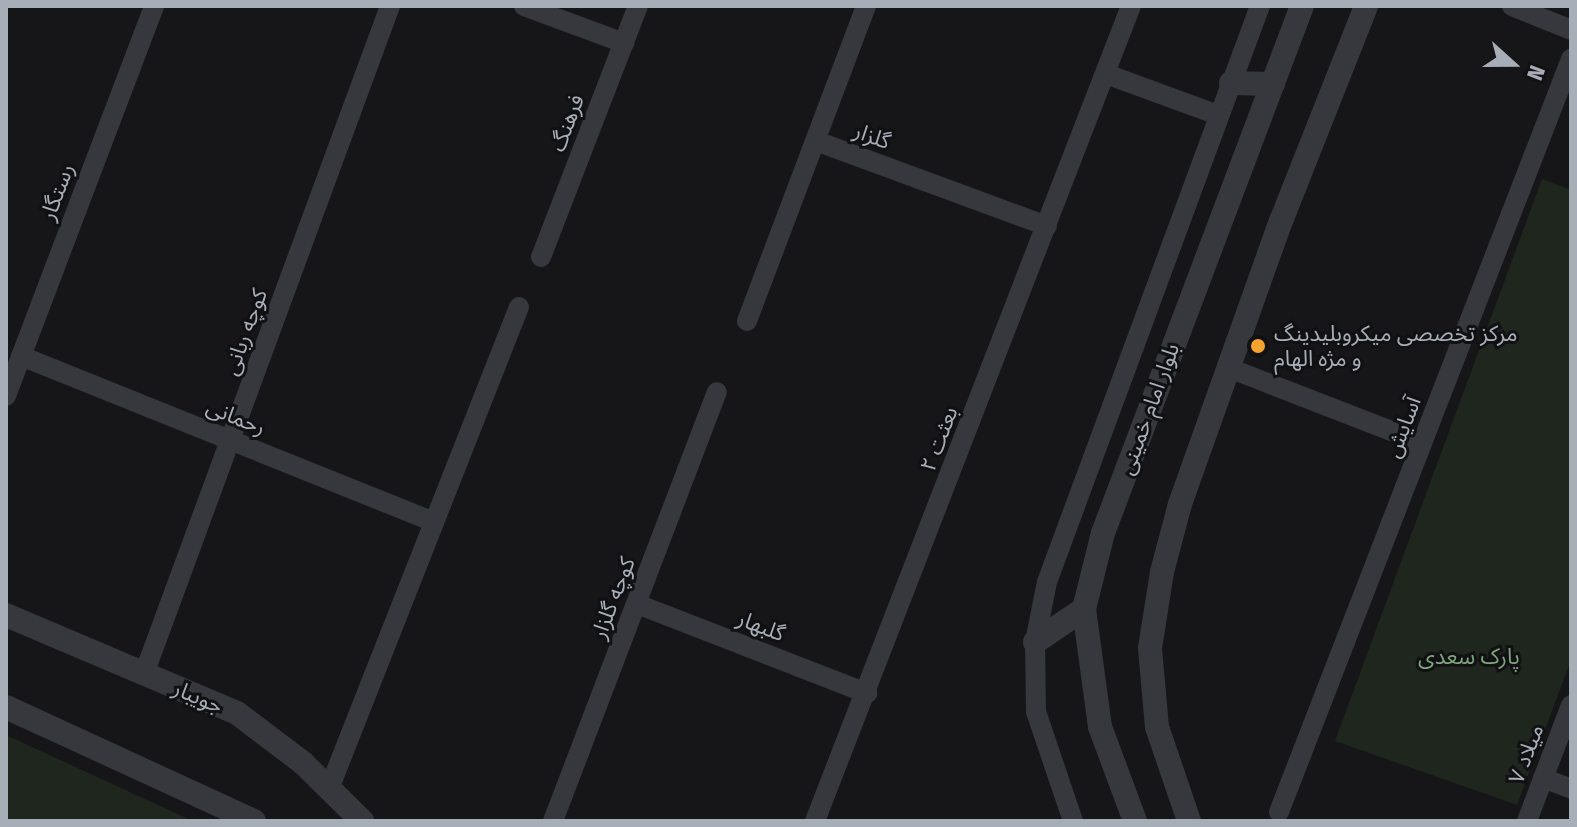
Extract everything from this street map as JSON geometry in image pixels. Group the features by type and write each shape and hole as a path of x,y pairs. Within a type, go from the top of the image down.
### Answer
{"street":[{"name":"رستگار","path":"6,396 154,6"},
{"name":"کوچه ربانی","path":"144,674 390,6"},
{"path":"524,6 624,43"},
{"name":"فرهنگ","path":"541,257 638,6"},
{"name":"گلزار","path":"866,6 816,141 1047,226"},
{"name":"بعثت ۲","path":"815,821 1131,6"},
{"path":"1073,821 1036,712 1035,642 1047,582 1260,6"},
{"name":"بلوار امام خمینی","path":"1135,821 1100,727 1084,609 1103,533 1302,6"},
{"path":"1189,821 1157,727 1150,648 1162,572 1180,504 1229,368 1366,6"},
{"path":"1512,6 1571,30"},
{"name":"آسایش","path":"1279,812 1571,59"},
{"path":"1106,74 1218,115"},
{"path":"1231,83 1273,84"},
{"path":"747,321 816,141"},
{"path":"329,789 519,307"},
{"name":"رحمانی","path":"21,356 434,522"},
{"path":"1229,368 1422,443"},
{"name":"کوچه گلزار","path":"553,821 717,392"},
{"name":"گلبهار","path":"637,604 867,693"},
{"path":"1035,642 1084,609"},
{"name":"جویبار","path":"6,615 237,713 329,789 362,821"},
{"name":"میلاد ۷","path":"1527,821 1571,705"},
{"path":"6,707 254,821"},
{"path":"1543,778 1571,789"}],"green space":[{"name":"پارک سعدی","path":"1542,179 1571,190 1571,660 1517,805 1335,741"},
{"path":"6,735 193,821 6,821"}],"place":[{"name":"مرکز تخصصی میکروبلیدینگ و مژه الهام","path":"1258,346"}]}
